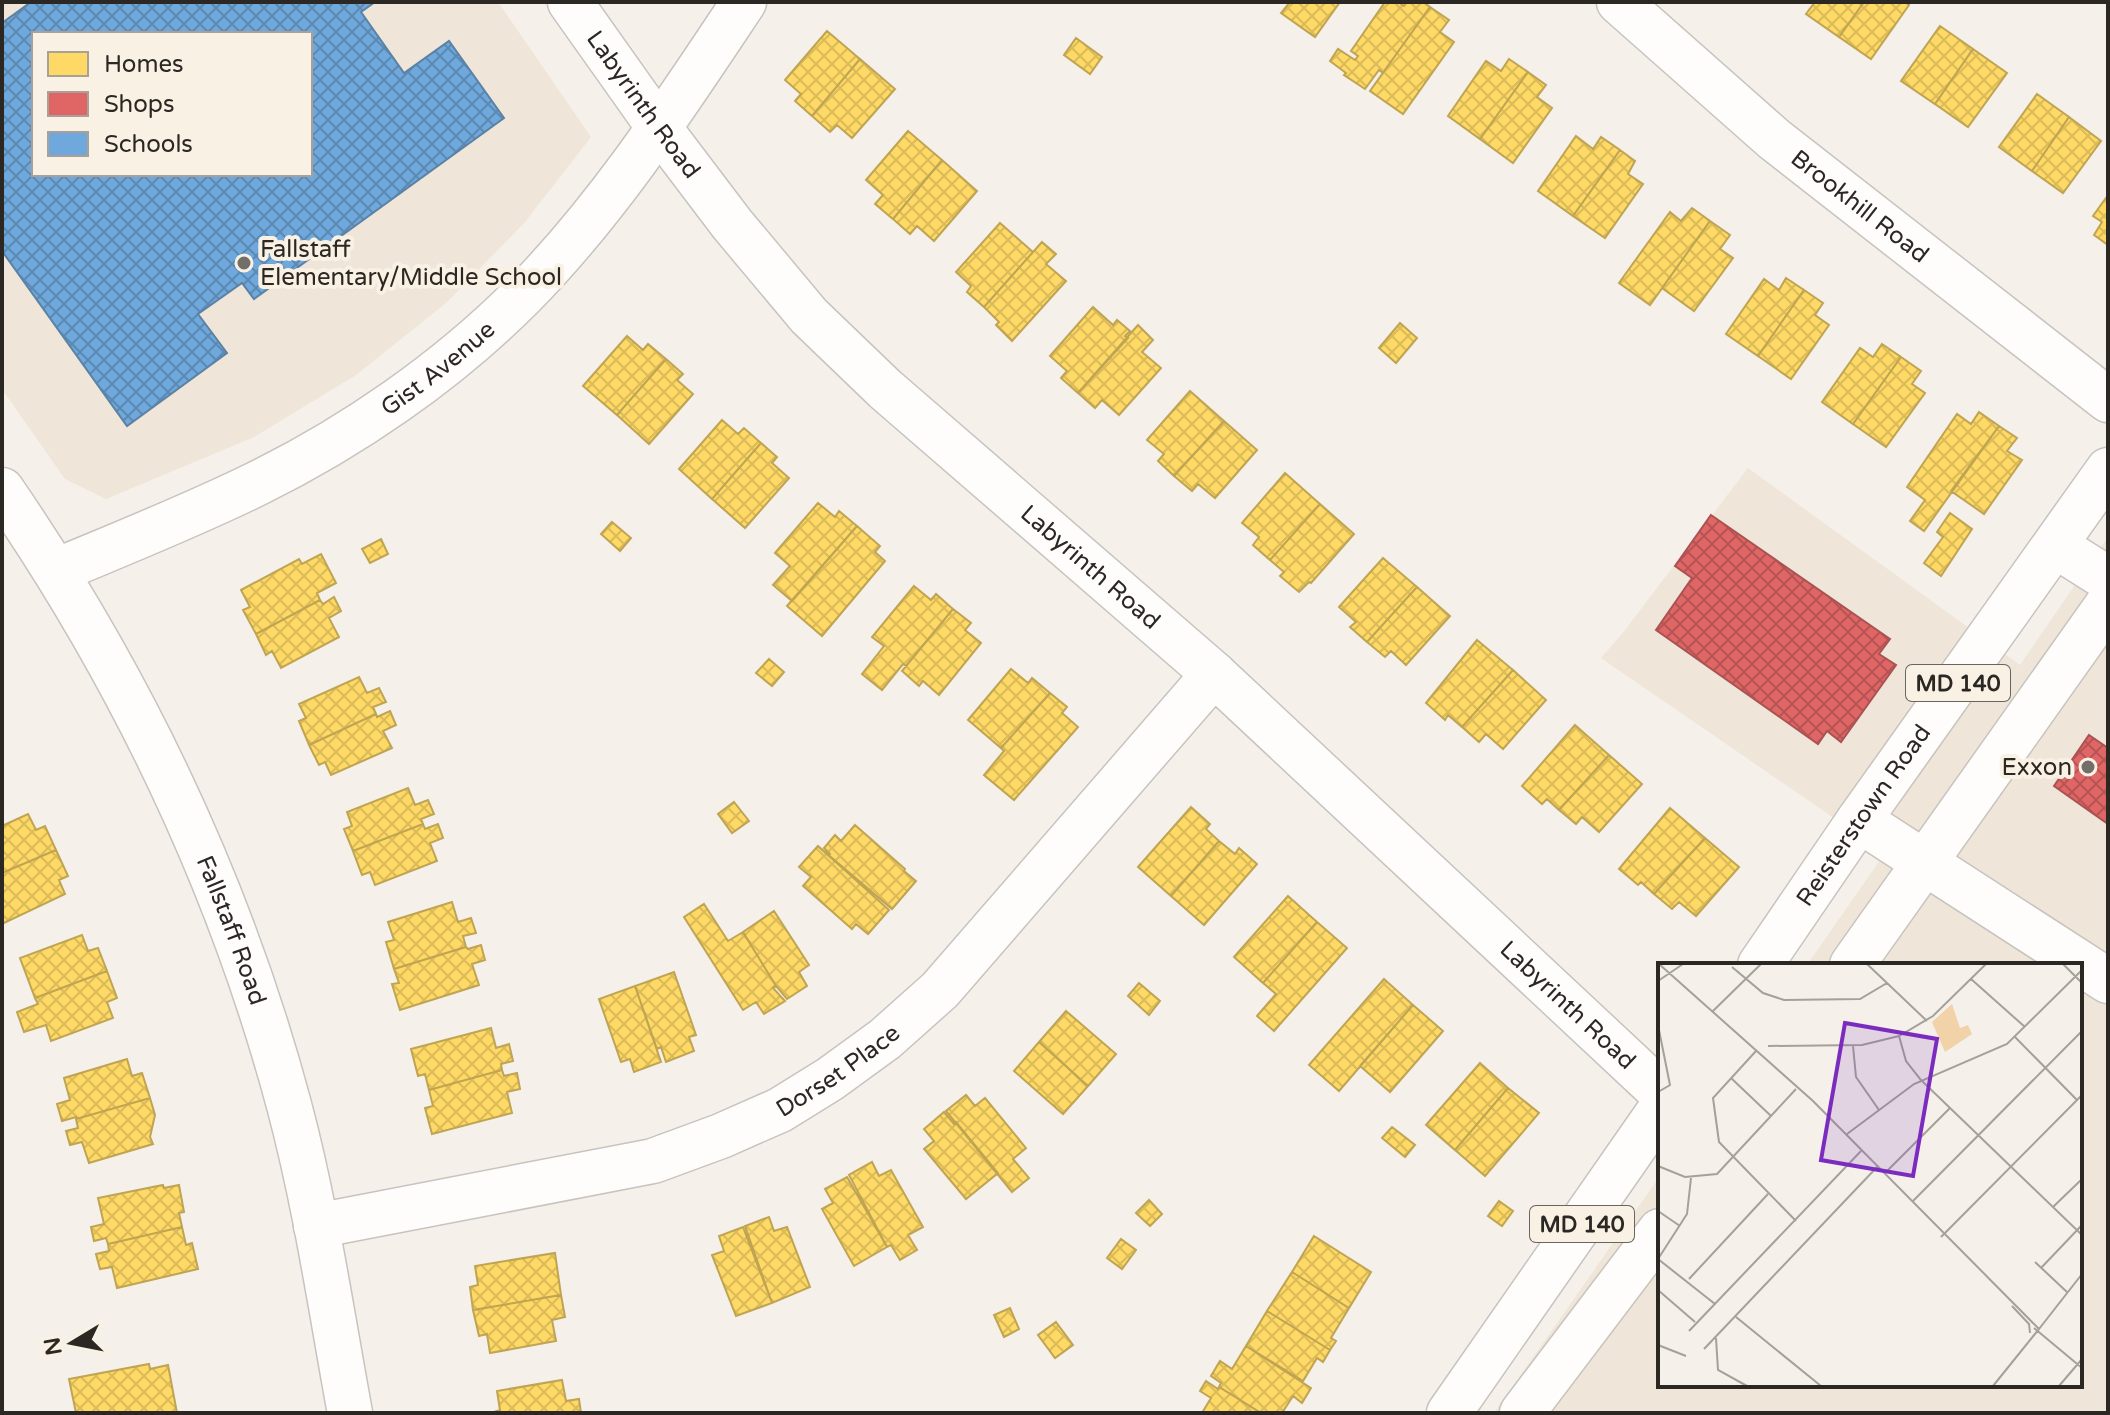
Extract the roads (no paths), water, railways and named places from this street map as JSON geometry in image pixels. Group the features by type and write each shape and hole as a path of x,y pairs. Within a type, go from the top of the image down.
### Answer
{"street":[{"name":"Labyrinth Road","path":"570,2 732,224 809,316 885,389 1214,674 1658,1089"},
{"name":"Gist Avenue","path":"56,571 257,484 330,443 401,397 465,348 522,296 575,236 660,129 744,2"},
{"name":"Brookhill Road","path":"1619,2 1774,139 2108,400"},
{"name":"Reisterstown Road","path":"1761,963 2108,470"},
{"name":"Fallstaff Road","path":"2,490 56,571 155,747 229,916 290,1107 316,1226 350,1413"},
{"path":"2056,546 2108,579"},
{"name":"MD 140","path":"1853,963 2108,604"},
{"name":"Dorset Place","path":"316,1226 653,1161 780,1110 885,1039 940,990 1214,674"},
{"path":"1859,820 2080,963"},
{"path":"2082,964 2108,981"},
{"name":"MD 140","path":"1449,1413 1658,1113"},
{"name":"MD 140","path":"1522,1413 1658,1234"}],"place":[{"name":"Fallstaff Elementary/Middle School","path":"244,263"},
{"name":"Exxon","path":"2088,767"}]}
